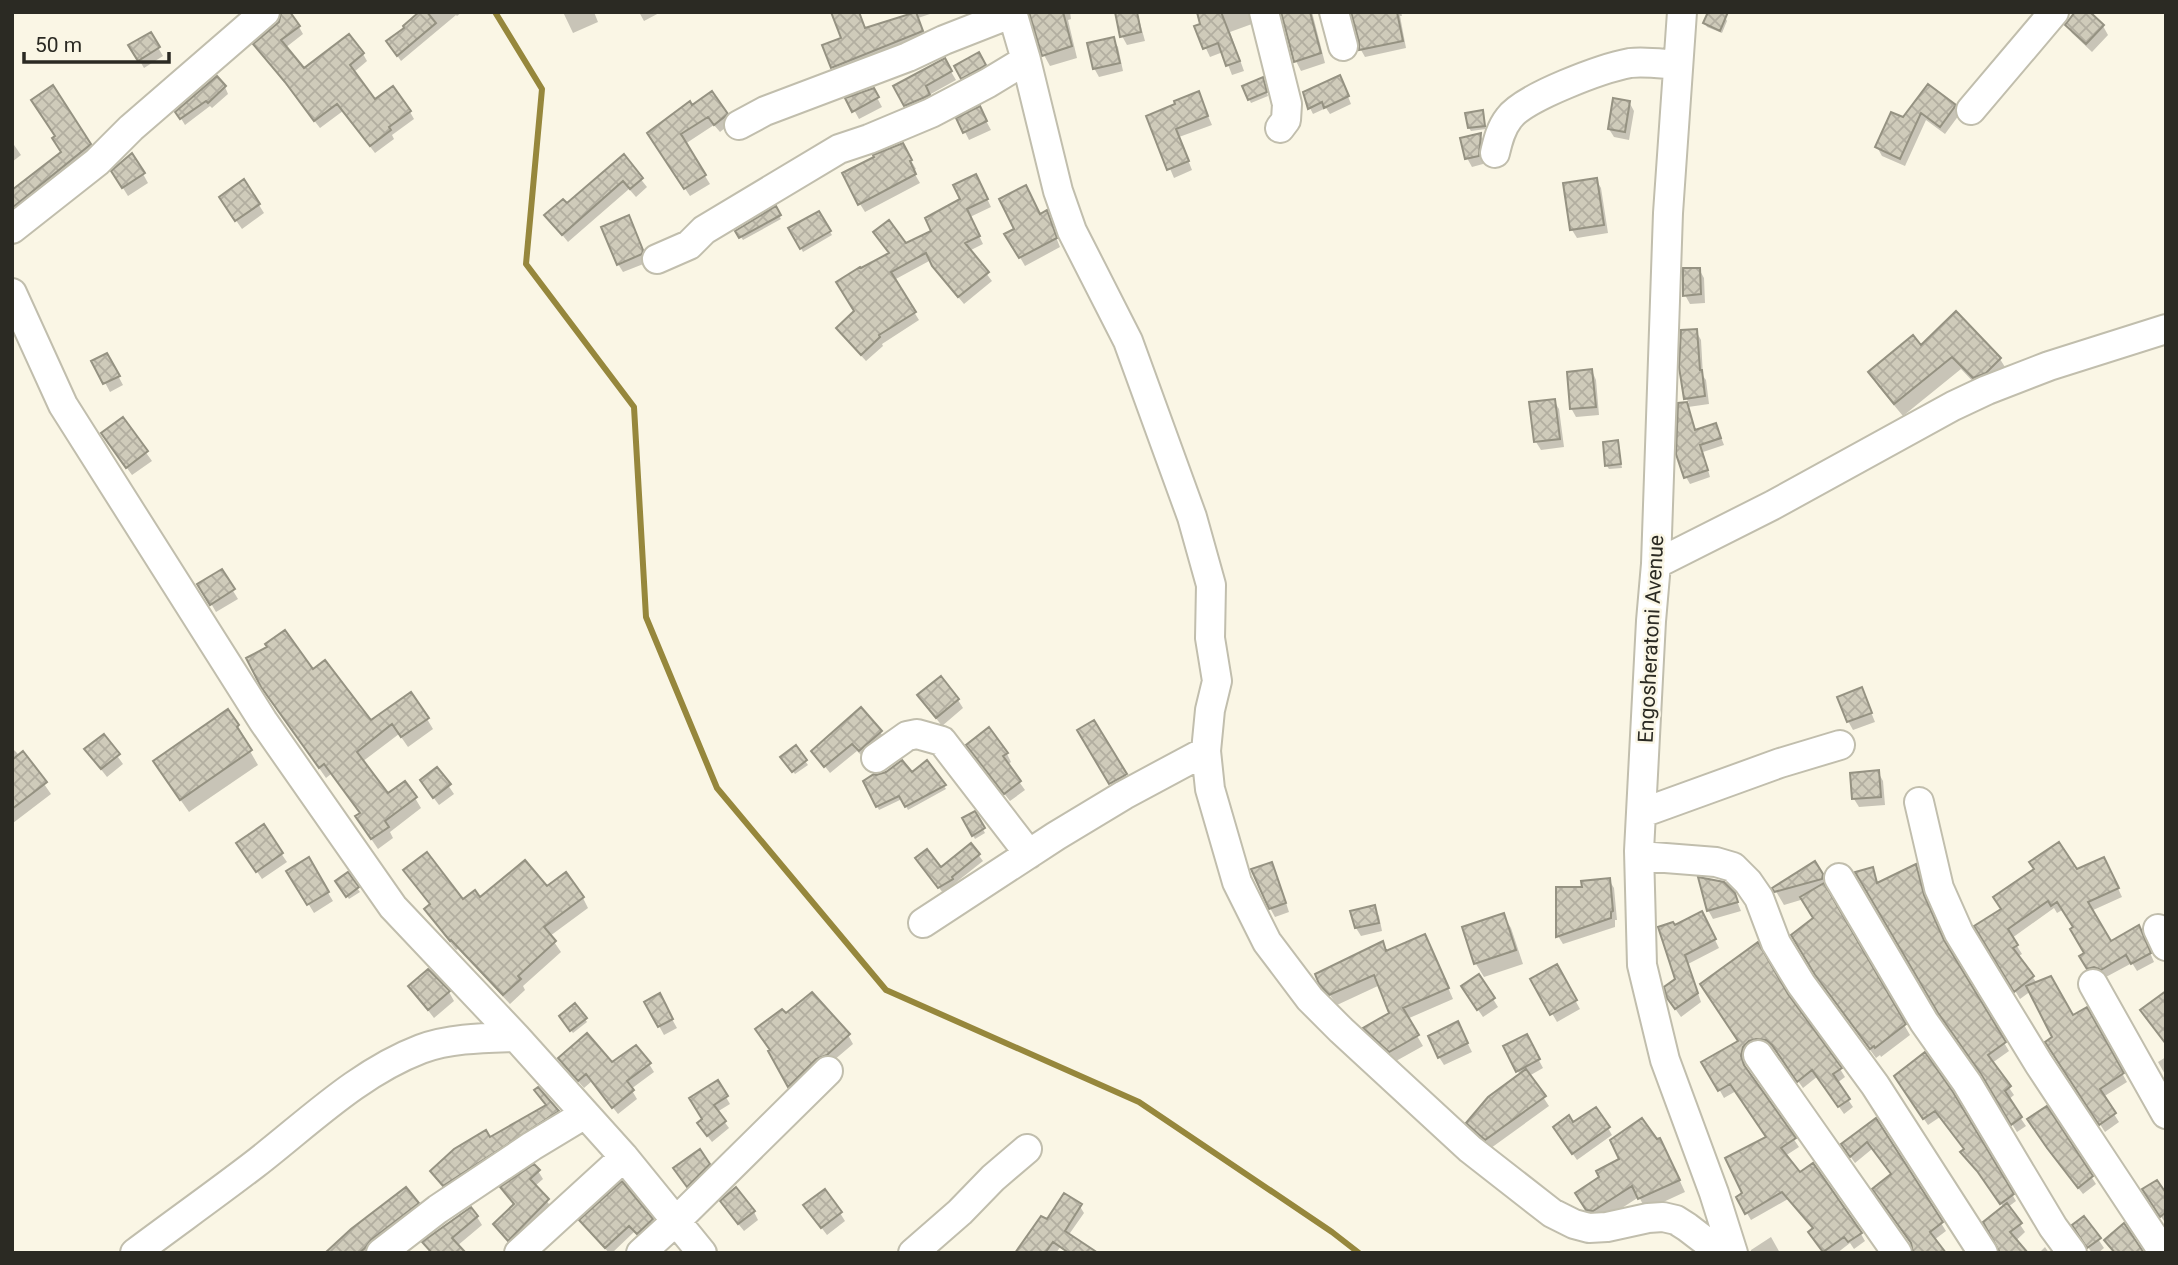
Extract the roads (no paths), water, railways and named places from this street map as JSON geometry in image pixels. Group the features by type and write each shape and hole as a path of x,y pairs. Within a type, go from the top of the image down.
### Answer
{"street":[{"path":"12,229 97,162 131,128 265,12"},
{"path":"1264,12 1287,104 1286,120 1280,128"},
{"path":"1334,12 1343,46"},
{"name":"Engosheratoni Avenue","path":"1682,12 1668,213 1656,564 1640,856 1642,965 1665,1060 1733,1253"},
{"path":"1972,110 2054,12"},
{"path":"739,125 765,111 908,57 1012,13 1058,191 1072,231 1128,341 1192,517 1211,585 1210,638 1217,681 1210,710 1206,751 1210,789 1237,881 1267,942 1310,999 1341,1030 1470,1149 1552,1213 1589,1228 1648,1218 1676,1220 1721,1253"},
{"path":"657,259 689,244 704,230 839,149 931,113 1026,60"},
{"path":"1495,153 1500,132 1509,116 1525,104 1552,91 1632,63 1678,65"},
{"path":"12,292 63,405 263,721 393,907 586,1114 702,1253"},
{"path":"1656,564 1773,505 1987,390 2049,366 2166,329"},
{"path":"876,758 906,736 917,734 942,741 1029,853"},
{"path":"1642,813 1780,763 1840,745"},
{"path":"923,923 1029,853 1124,795 1206,751"},
{"path":"1919,802 1939,888 1959,933 2039,1065 2164,1253"},
{"path":"1640,856 1716,862 1733,867 1748,882 1759,898 1776,943 1801,984 1875,1085 1983,1253"},
{"path":"1839,878 1924,1022 1967,1083 2053,1227 2072,1253"},
{"path":"2094,984 2166,1114"},
{"path":"135,1253 254,1165 356,1084 395,1061 423,1048 470,1038 516,1037"},
{"path":"1758,1055 1897,1253"},
{"path":"641,1253 828,1071"},
{"path":"381,1253 438,1209 532,1146 586,1114"},
{"path":"913,1253 1027,1149"},
{"path":"519,1253 624,1157"}],"waterway":[{"path":"495,12 542,89 526,264 634,407 646,617 717,788 886,990 1139,1102 1359,1253"}]}
